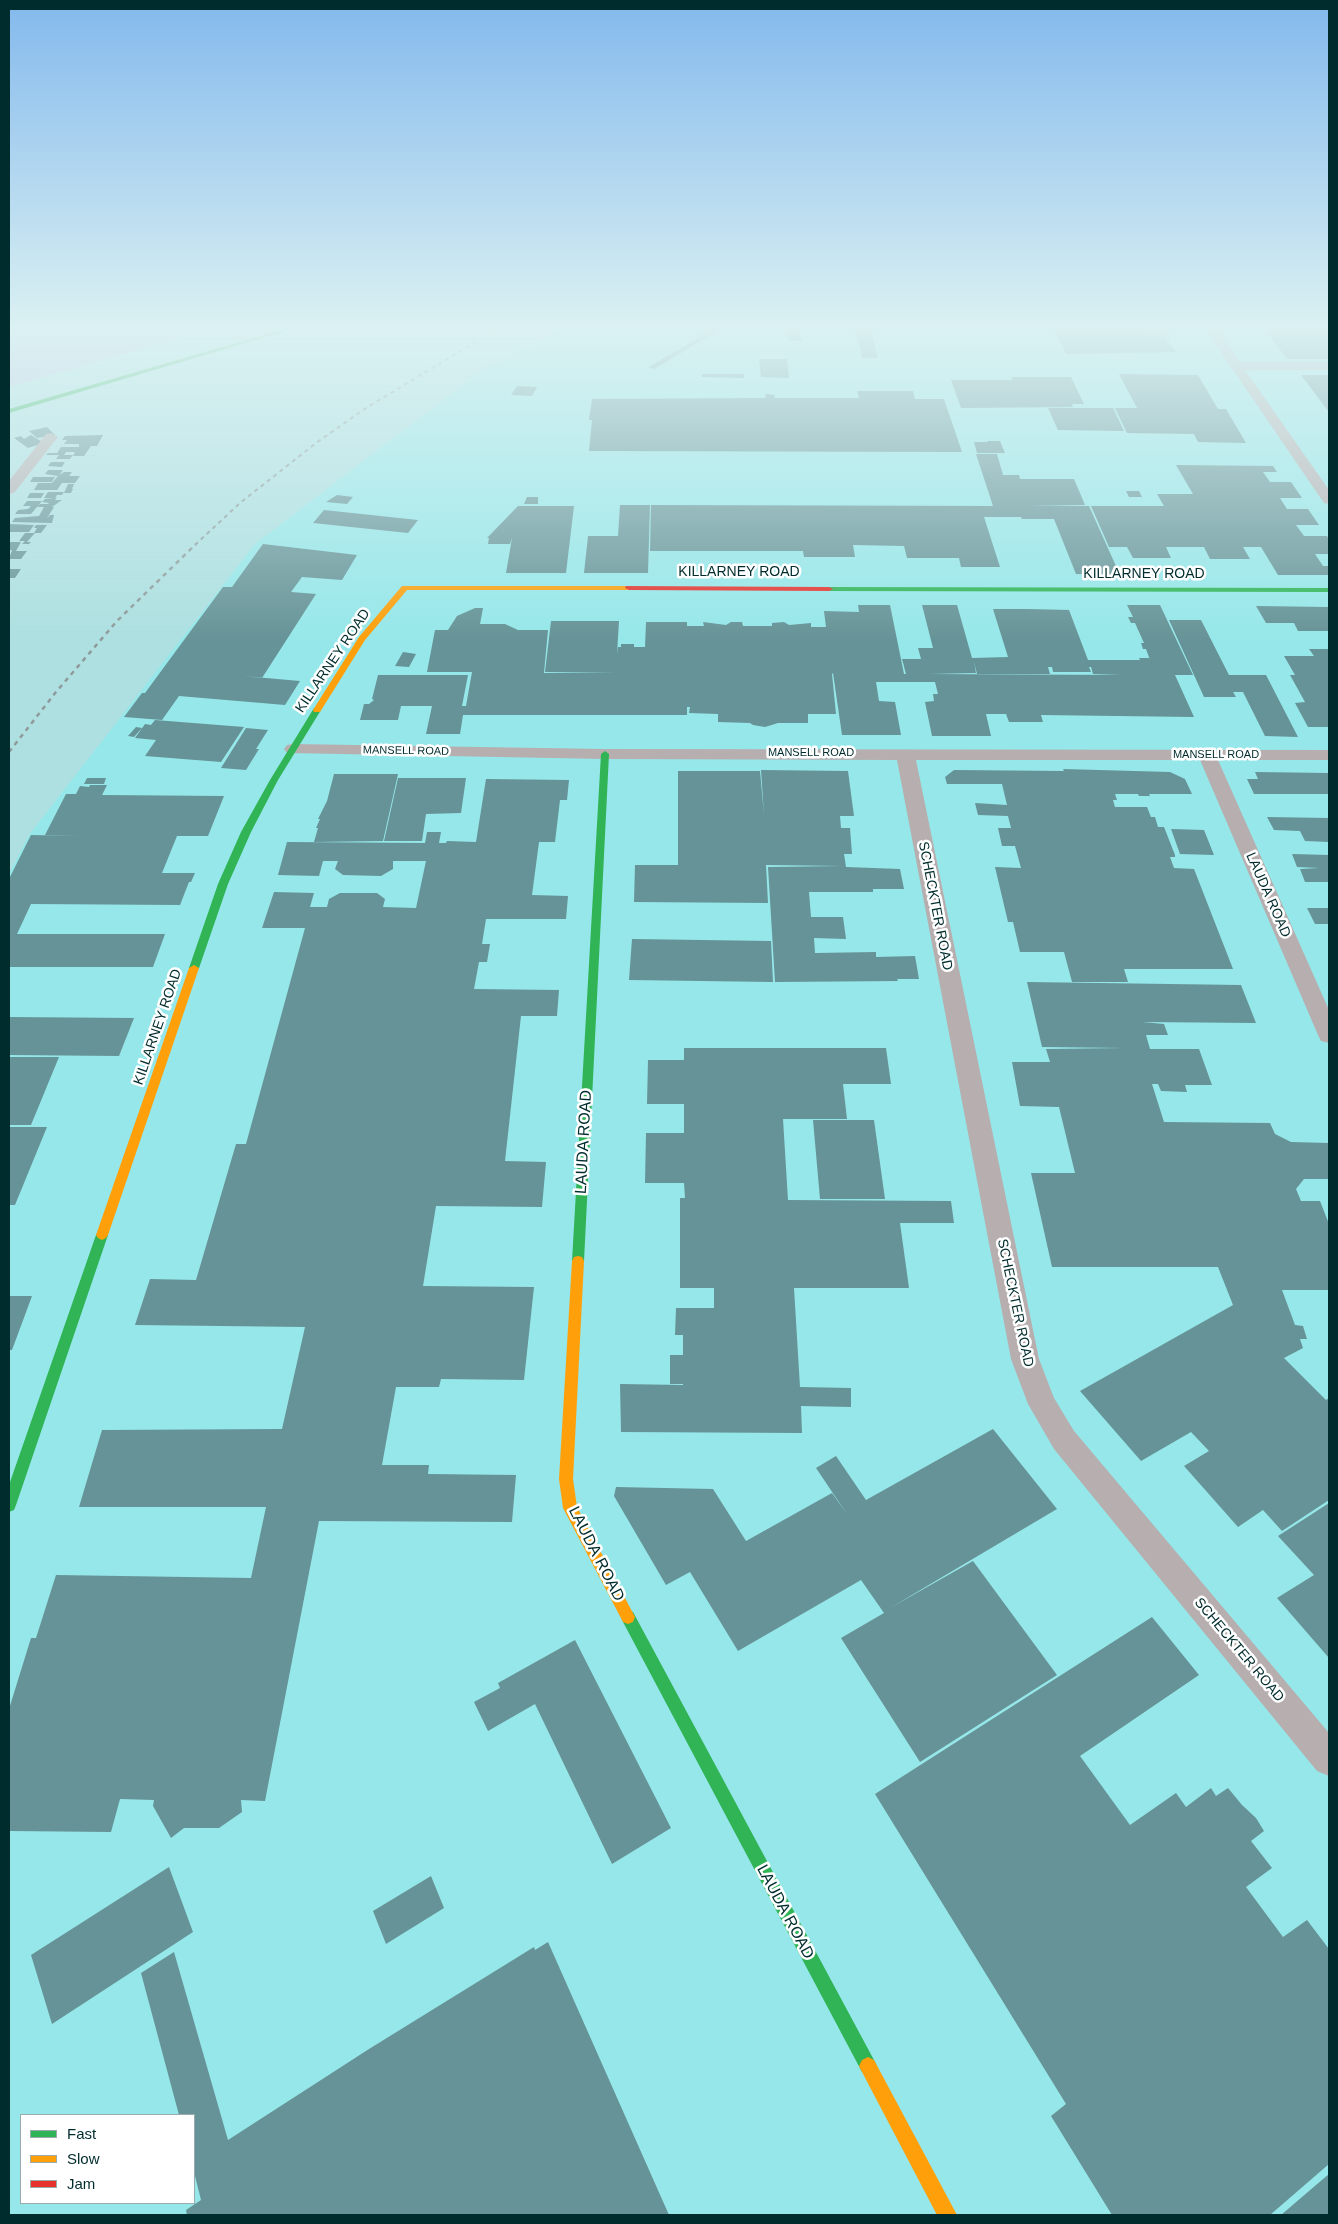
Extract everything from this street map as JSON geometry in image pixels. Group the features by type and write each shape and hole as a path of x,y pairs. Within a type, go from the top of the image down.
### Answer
{"main road":[{"name":"KILLARNEY ROAD","path":"9,1505 223,884 246,832 293,749 362,639 405,588 1329,590"},
{"name":"LAUDA ROAD","path":"605,754 566,1478 570,1508 947,2215"}],"street":[{"path":"1282,433 1329,500"},
{"path":"9,490 15,472 50,437"},
{"name":"MANSELL ROAD","path":"293,749 605,754 1329,754"},
{"name":"SCHECKTER ROAD","path":"904,753 1025,1359 1042,1404 1064,1440 1329,1759"},
{"name":"LAUDA ROAD","path":"1207,755 1329,1035"}],"shaded area":[{"path":"400,433 1329,433 1329,2215 9,2215 9,874 29,835 255,544"}],"building":[{"path":"31,433 53,433 55,435 37,438"},
{"path":"591,433 955,433 962,452 589,451"},
{"path":"1127,433 1240,433 1246,443 1198,442 1194,434"},
{"path":"31,435 44,443 28,448 14,438 21,436 24,439"},
{"path":"103,435 97,446 91,446 84,456 73,456 75,452 66,452 64,455 73,455 70,459 56,459 59,455 46,455 48,453 57,453 61,447 79,447 79,444 64,444 67,440 62,440 65,436"},
{"path":"1000,441 1005,453 977,453 974,442"},
{"path":"976,454 997,454 1003,475 1019,475 1020,479 1074,479 1085,505 1030,506 1089,506 1120,575 1076,574 1054,519 1022,519 1021,517 984,517 1000,567 961,567 959,558 907,558 904,546 853,545 855,557 804,557 803,551 650,551 651,505 993,506"},
{"path":"51,462 65,462 62,467 48,466"},
{"path":"1176,465 1273,466 1277,472 1263,472 1270,482 1291,482 1302,498 1280,498 1287,509 1308,509 1319,525 1296,525 1304,536 1327,536 1329,540 1329,554 1315,554 1323,566 1329,566 1329,575 1278,575 1261,547 1243,547 1250,559 1210,559 1204,547 1166,547 1171,558 1133,558 1127,547 1109,547 1091,506 1164,506 1157,494 1193,494"},
{"path":"48,470 63,470 59,475 64,472 72,472 69,476 80,476 75,483 62,483 57,490 34,490 38,483 52,483 58,476 45,474"},
{"path":"33,477 55,477 52,482 30,482"},
{"path":"68,484 74,484 73,489 71,493 64,493"},
{"path":"1126,491 1139,491 1142,497 1129,497"},
{"path":"48,492 64,492 55,498 57,497 55,500 62,500 52,507 54,507 47,518 50,515 54,515 52,523 12,522 15,518 39,516 44,507 37,507 40,504 49,503 42,502 45,499 54,498 44,498"},
{"path":"30,493 44,493 41,498 27,498"},
{"path":"337,495 353,497 347,504 326,502"},
{"path":"527,497 538,497 538,504 524,504"},
{"path":"27,501 42,501 31,514 15,514 18,510 28,509 31,506 23,506"},
{"path":"620,505 650,505 648,573 584,573 588,536 618,536"},
{"path":"518,506 574,506 566,573 506,573 512,538 510,544 488,544 489,538 487,538"},
{"path":"324,510 418,520 408,533 313,523"},
{"path":"9,524 34,525 29,532 9,532"},
{"path":"36,525 47,525 41,533 34,533 37,528 34,528"},
{"path":"25,533 35,533 27,542 31,542 29,544 22,544 25,541 19,541"},
{"path":"9,542 21,542 16,551 27,551 21,559 9,559 12,550 9,550"},
{"path":"263,544 357,555 342,580 302,577 291,592 316,594 262,678 300,681 285,705 179,696 162,720 124,717 142,693 145,693 223,587 232,587"},
{"path":"9,569 21,569 15,578 9,578"},
{"path":"858,605 890,605 904,674 906,674 902,659 921,659 918,648 933,648 922,605 957,605 972,658 1008,657 993,609 1028,609 1069,610 1088,660 1140,660 1139,658 1149,658 1150,660 1146,649 1143,649 1141,643 1144,643 1135,623 1131,623 1128,617 1133,617 1127,605 1160,605 1193,675 1175,675 1194,717 1041,715 1043,722 1009,722 1006,714 986,714 991,736 932,736 925,702 934,701 933,694 938,694 935,682 876,682 879,701 895,702 901,735 842,735 833,673 836,714 808,714 808,723 778,723 765,727 750,723 718,722 718,714 689,713 690,707 687,707 687,715 463,715 460,734 426,734 432,706 401,706 398,720 360,720 364,704 369,704 374,700 372,699 378,675 468,675 462,706 466,706 472,672 427,672 435,630 448,630 457,616 475,608 483,608 480,624 505,624 518,630 548,630 544,673 616,673 545,672 551,621 619,621 617,654 618,647 621,647 621,644 634,644 634,647 645,647 646,622 687,622 687,626 704,626 703,622 726,625 731,622 742,622 743,626 772,626 772,623 784,622 789,625 811,623 811,627 826,627 824,611 859,612","holes":["974,662 977,674 1050,674 1048,667 1052,667 1053,672 1091,672 1089,667 1091,667 1093,674 1121,675 929,674 976,673"]},
{"path":"1256,606 1329,607 1329,631 1298,631 1294,623 1266,623"},
{"path":"1169,620 1201,620 1229,675 1266,675 1298,737 1265,736 1243,692 1233,692 1236,697 1204,697"},
{"path":"1309,649 1329,649 1329,727 1308,727 1295,703 1305,702 1290,675 1295,675 1284,656 1314,656"},
{"path":"403,652 416,654 409,667 395,666"},
{"path":"155,720 244,727 221,762 145,756 156,740 135,738 145,724 151,725"},
{"path":"136,727 142,728 134,737 128,736"},
{"path":"246,728 268,730 246,770 221,768"},
{"path":"1063,769 1170,772 1185,779 1192,794 1149,794 1150,796 1139,796 1138,794 1115,794 1117,800 1113,800 1115,807 1147,807 1151,817 1155,817 1158,827 1164,827 1175,855 1175,857 1170,857 1174,868 1194,869 1233,969 1124,969 1128,982 1072,982 1064,952 1020,952 1013,922 1008,922 995,867 1021,868 1015,846 1002,846 998,828 1011,828 1008,816 978,815 975,803 1007,805 1002,784 947,784 945,777 954,770 1064,771"},
{"path":"761,770 848,771 854,816 840,816 841,828 850,828 852,854 844,854 846,867 900,869 904,889 873,889 873,892 809,892 811,917 843,917 846,939 814,938 815,953 876,952 876,957 915,956 919,979 897,979 898,981 775,982 768,867 843,866 766,865 768,903 634,902 635,865 678,865 678,771 760,771 764,815"},
{"path":"1255,772 1329,773 1329,794 1254,794 1247,779 1258,779"},
{"path":"334,774 398,774 383,841 314,842 318,828 316,828 320,819 318,819 327,801"},
{"path":"87,778 106,778 104,784 84,784"},
{"path":"398,778 466,778 461,813 426,814 422,841 384,841"},
{"path":"486,779 569,780 567,800 560,800 555,842 539,842 532,895 568,896 566,919 486,919 482,944 490,944 487,962 479,962 474,989 559,990 557,1016 521,1016 505,1161 546,1162 542,1207 436,1206 423,1286 534,1287 524,1380 441,1379 439,1387 396,1387 382,1465 429,1465 428,1474 516,1475 512,1522 319,1521 265,1801 241,1800 242,1812 219,1828 184,1828 171,1838 153,1806 154,1800 120,1799 111,1832 9,1831 9,1709 31,1638 36,1638 56,1575 251,1578 266,1507 79,1507 102,1430 282,1429 305,1327 135,1325 150,1279 196,1280 236,1144 246,1144 305,928 262,928 274,892 314,893 310,907 327,907 329,899 340,893 377,893 385,899 383,907 416,908 426,861 393,861 393,869 381,876 343,875 335,869 338,861 323,861 319,876 278,875 287,842 425,843 427,832 441,832 439,843 446,843 447,841 476,842"},
{"path":"90,785 107,785 102,795 224,796 208,836 177,836 162,873 195,873 191,882 189,882 180,905 31,904 17,934 165,934 153,967 9,967 9,879 31,835 82,836 45,835 66,794 76,794 80,786 89,787"},
{"path":"1267,817 1329,818 1329,842 1305,841 1300,831 1274,830"},
{"path":"1171,829 1204,830 1214,855 1180,854"},
{"path":"1292,854 1329,855 1329,882 1305,882 1300,869 1319,868 1297,867"},
{"path":"1307,908 1329,908 1329,924 1315,924"},
{"path":"632,939 771,941 773,982 629,980"},
{"path":"1027,982 1241,985 1256,1023 1142,1022 1164,1024 1168,1035 1146,1035 1150,1049 1199,1049 1212,1085 1185,1085 1187,1092 1161,1091 1158,1084 1152,1084 1164,1122 1270,1123 1275,1134 1291,1142 1329,1143 1329,1179 1304,1179 1296,1189 1301,1201 1320,1201 1329,1224 1329,1290 1282,1290 1295,1325 1303,1326 1307,1339 1300,1339 1303,1348 1284,1358 1326,1400 1329,1398 1329,1500 1282,1531 1263,1510 1238,1527 1184,1466 1209,1451 1191,1432 1141,1461 1080,1391 1233,1305 1218,1267 1052,1267 1031,1173 1075,1173 1059,1107 1020,1106 1012,1062 1050,1062 1046,1049 1125,1048 1042,1047"},
{"path":"9,1017 134,1018 119,1056 9,1055"},
{"path":"684,1048 886,1048 891,1084 843,1084 847,1119 783,1119 788,1200 951,1201 954,1223 900,1223 909,1288 794,1288 800,1387 851,1388 851,1407 801,1406 802,1433 621,1432 620,1384 683,1385 670,1384 670,1355 683,1355 683,1335 675,1335 676,1308 714,1308 714,1288 680,1288 680,1198 685,1198 684,1183 645,1183 646,1133 684,1133 684,1104 647,1104 648,1060 684,1060"},
{"path":"9,1057 59,1057 31,1125 9,1125"},
{"path":"813,1120 874,1120 885,1199 820,1199"},
{"path":"9,1127 47,1127 15,1205 9,1205"},
{"path":"9,1296 32,1296 12,1350 9,1350"},
{"path":"993,1429 1057,1509 890,1608 973,1561 1057,1675 920,1762 841,1638 884,1613 861,1580 738,1651 690,1572 666,1585 614,1496 616,1487 713,1489 746,1541 832,1493 847,1514 816,1468 836,1456 866,1500"},
{"path":"1329,1503 1329,1658 1277,1598 1314,1575 1278,1536"},
{"path":"1152,1617 1199,1675 1080,1756 1130,1825 1176,1793 1186,1807 1211,1788 1216,1796 1228,1788 1256,1818 1264,1831 1251,1841 1272,1868 1246,1887 1283,1937 1307,1920 1329,1949 1329,2164 1270,2215 1112,2215 1051,2116 1066,2104 875,1794"},
{"path":"575,1640 671,1828 612,1864 535,1704 488,1731 474,1702 500,1688 498,1683"},
{"path":"169,1867 193,1932 52,2024 31,1955"},
{"path":"431,1876 444,1908 386,1944 373,1911"},
{"path":"548,1942 669,2215 187,2215 186,2210 201,2200 195,2176 195,2114 179,2114 141,1973 174,1952 228,2140 369,2049 534,1947 535,1950"},
{"path":"1329,2174 1329,2215 1281,2215 1316,2185"}],"railway":[{"path":"195,545 240,503 331,433"},
{"path":"9,752 56,692 117,621 196,544"}],"traffic: fast":[{"path":"829,589 1329,590"},
{"path":"194,968 223,884 246,832 274,780 317,710"},
{"path":"578,1261 605,754"},
{"path":"9,1505 102,1235"},
{"path":"628,1617 868,2066"}],"traffic: slow":[{"path":"317,710 362,639 405,588 629,588"},
{"path":"102,1235 194,968"},
{"path":"578,1261 566,1479 570,1508 628,1617"},
{"path":"868,2066 947,2215"}],"traffic: jam":[{"path":"629,588 829,589"}]}
